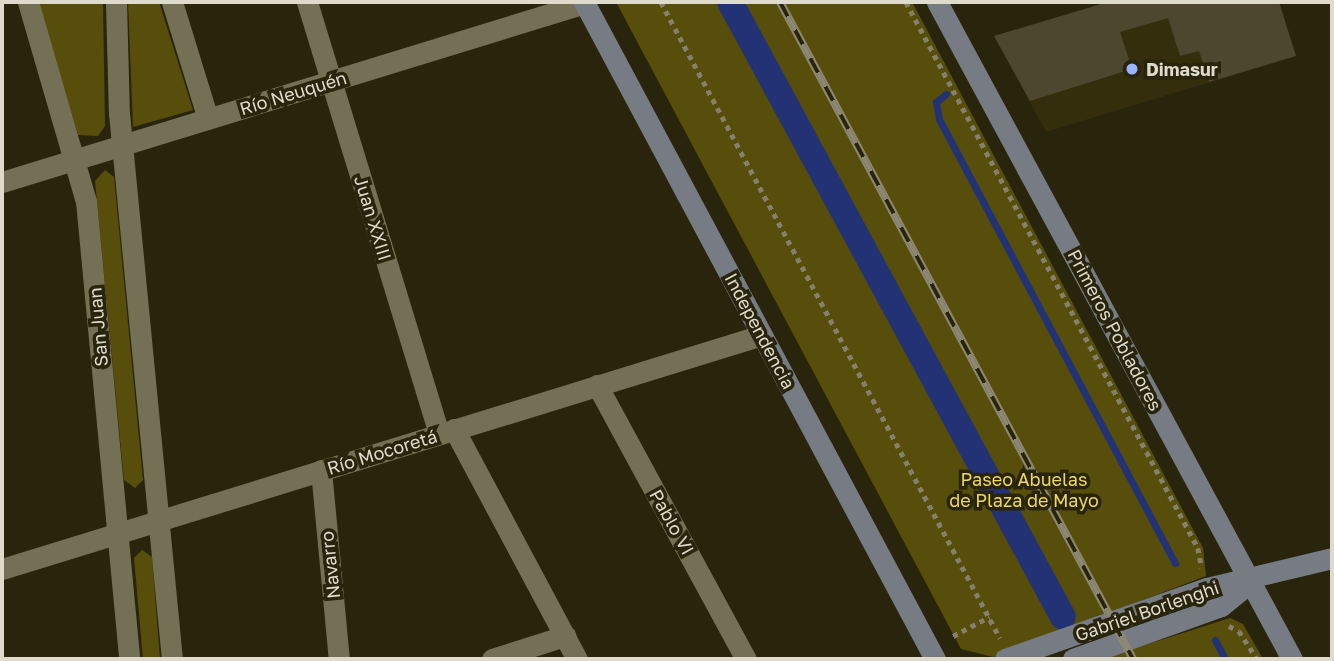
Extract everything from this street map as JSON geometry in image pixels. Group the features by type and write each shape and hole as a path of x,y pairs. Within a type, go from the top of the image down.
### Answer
{"main road":[{"name":"Primeros Pobladores","path":"937,2 1292,659"},
{"name":"Independencia","path":"585,3 935,659"},
{"name":"Gabriel Borlenghi","path":"1004,652 1207,588 1251,582 1332,558"},
{"name":"Gabriel Borlenghi","path":"1073,659 1221,606 1251,582"}],"street":[{"name":"San Juan","path":"28,2 76,159 130,659"},
{"path":"116,2 122,145 172,659"},
{"path":"172,2 208,119"},
{"name":"Juan XXIII","path":"307,2 447,432 577,659"},
{"name":"Río Neuquén","path":"2,182 585,3"},
{"name":"Río Mocoretá","path":"2,569 762,335"},
{"name":"Pablo VI","path":"597,385 746,659"},
{"name":"Navarro","path":"321,470 340,659"},
{"path":"492,659 565,636"}],"path":[{"path":"661,2 989,617 1004,652"},
{"path":"906,2 1198,548 1203,564 1197,574"},
{"path":"953,636 989,617"}],"shaded area":[{"name":"Dimasur","path":"1108,2 1279,2 1296,56 1046,132 994,36"}],"green space":[{"path":"38,2 103,2 105,126 98,136 78,135"},
{"path":"128,2 159,2 193,110 133,127"},
{"name":"Paseo Abuelas de Plaza de Mayo","path":"616,2 912,2 1203,548 1206,576 993,657 961,649"},
{"path":"105,170 114,177 143,480 135,488 124,480 95,181"},
{"path":"142,550 152,557 160,659 143,659 134,558"},
{"path":"1230,618 1243,624 1263,659 1101,659"}],"building":[{"name":"Dimasur","path":"1108,2 1279,2 1296,56 1209,82 1199,51 1180,56 1168,18 1120,32 1132,69 1030,101 994,36"}],"waterway":[{"path":"730,2 1063,617"},
{"path":"946,94 936,102 939,119 1175,563"},
{"path":"1215,640 1225,659"}],"railway":[{"path":"780,2 1133,659"}],"place":[{"name":"Dimasur","path":"1132,69"}]}
